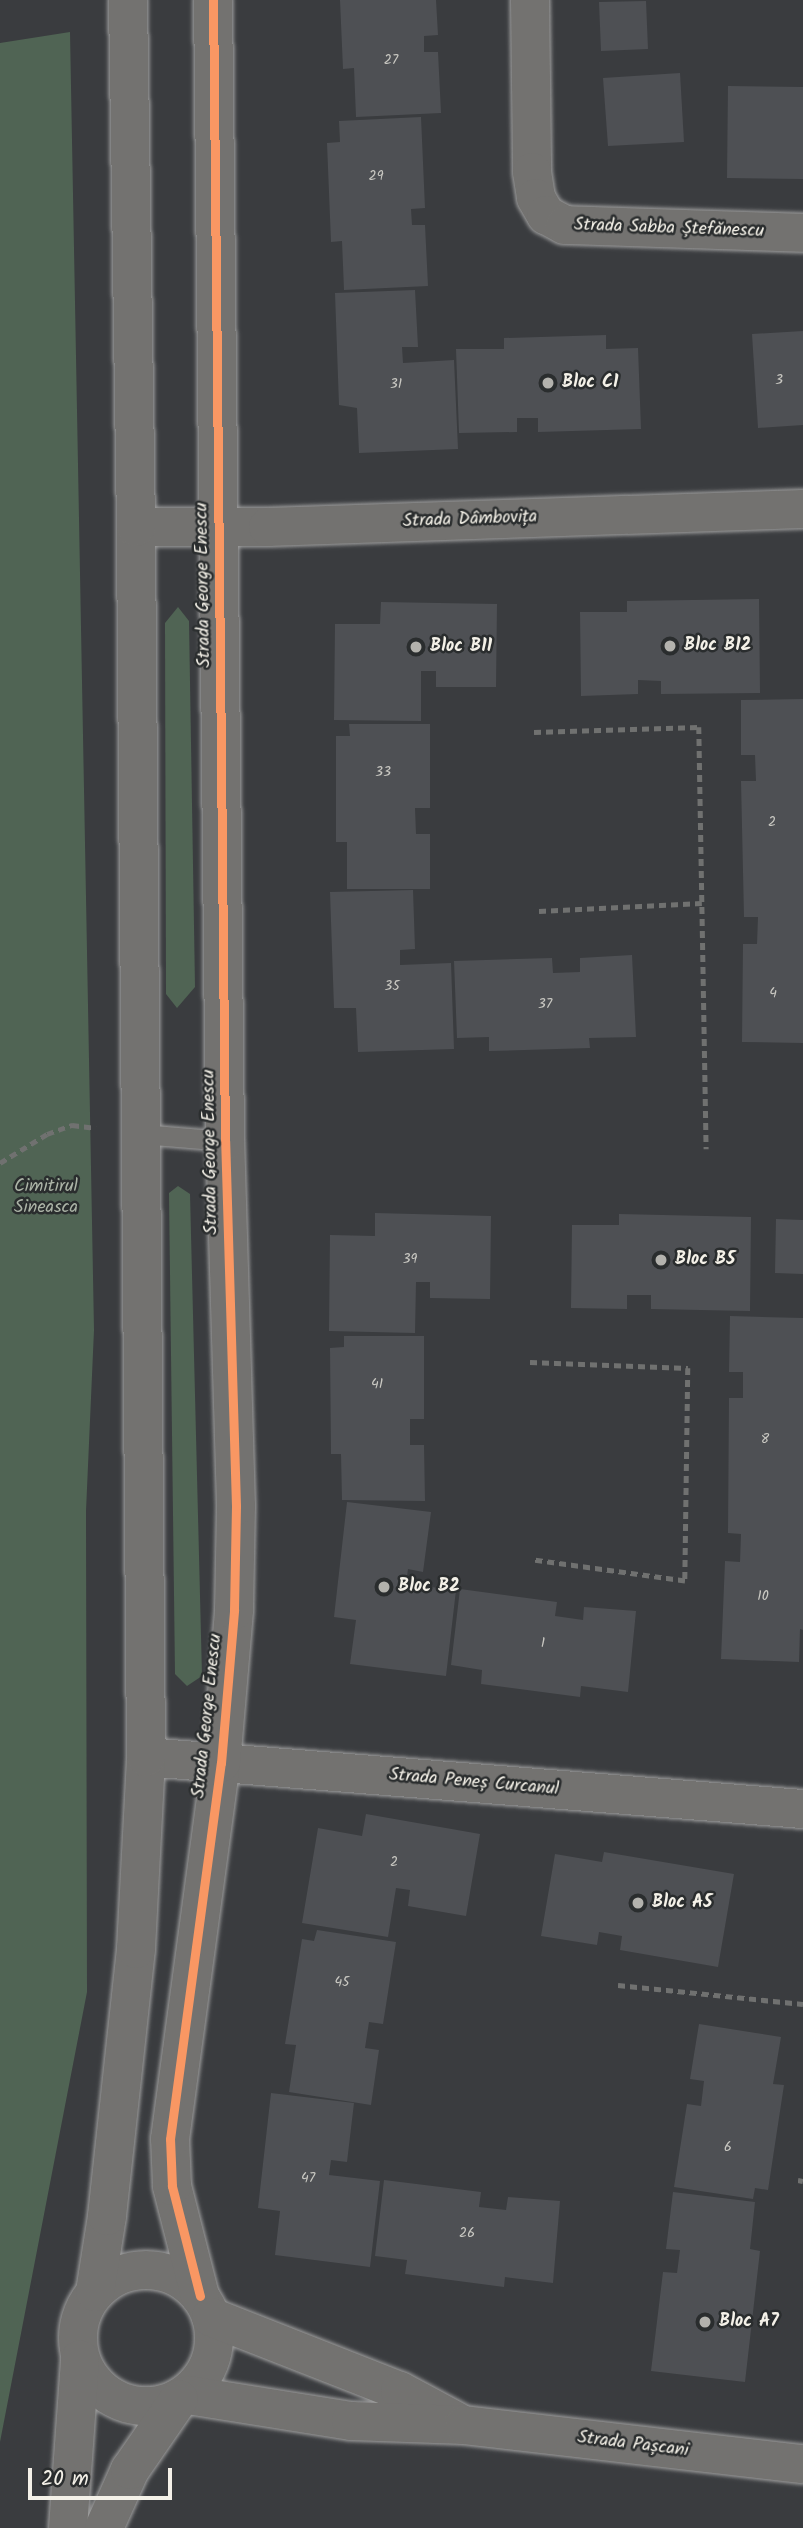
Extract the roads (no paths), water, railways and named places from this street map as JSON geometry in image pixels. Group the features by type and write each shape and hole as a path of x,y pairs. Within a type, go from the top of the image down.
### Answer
{"street":[{"path":"95,2292 107,2216 136,1949 146,1757 136,527 128,0"},
{"name":"Strada George Enescu","path":"206,2306 173,2186 170,2139 221,1763 234,1610 236,1506 225,1141 213,0"},
{"name":"Strada Sabba Ștefănescu","path":"530,0 532,172 536,198 546,215 565,225 803,233"},
{"name":"Strada Dâmbovița","path":"136,527 219,527 803,509"},
{"name":"Strada Peneș Curcanul","path":"146,1757 803,1809"},
{"path":"68,2528 80,2359 77,2336 82,2312 95,2292 113,2278 137,2270 160,2271 182,2280 206,2306 215,2341 210,2364 202,2381 183,2397 130,2470 104,2528"},
{"name":"Strada Pașcani","path":"206,2306 400,2391 464,2425"},
{"path":"80,2359 91,2380 109,2397 131,2406 155,2407 183,2397"},
{"name":"Strada Pașcani","path":"183,2397 351,2421 464,2425 803,2464"}],"lane":[{"path":"142,1134 225,1141"}],"place":[{"name":"Bloc C1","path":"548,383"},
{"name":"Bloc B12","path":"670,646"},
{"name":"Bloc B11","path":"416,647"},
{"name":"Bloc B5","path":"661,1260"},
{"name":"Bloc B2","path":"384,1587"},
{"name":"Bloc A5","path":"638,1903"},
{"name":"Bloc A7","path":"705,2322"}],"park label":[{"name":"Cimitirul Sineasca","path":"46,1198"}]}
